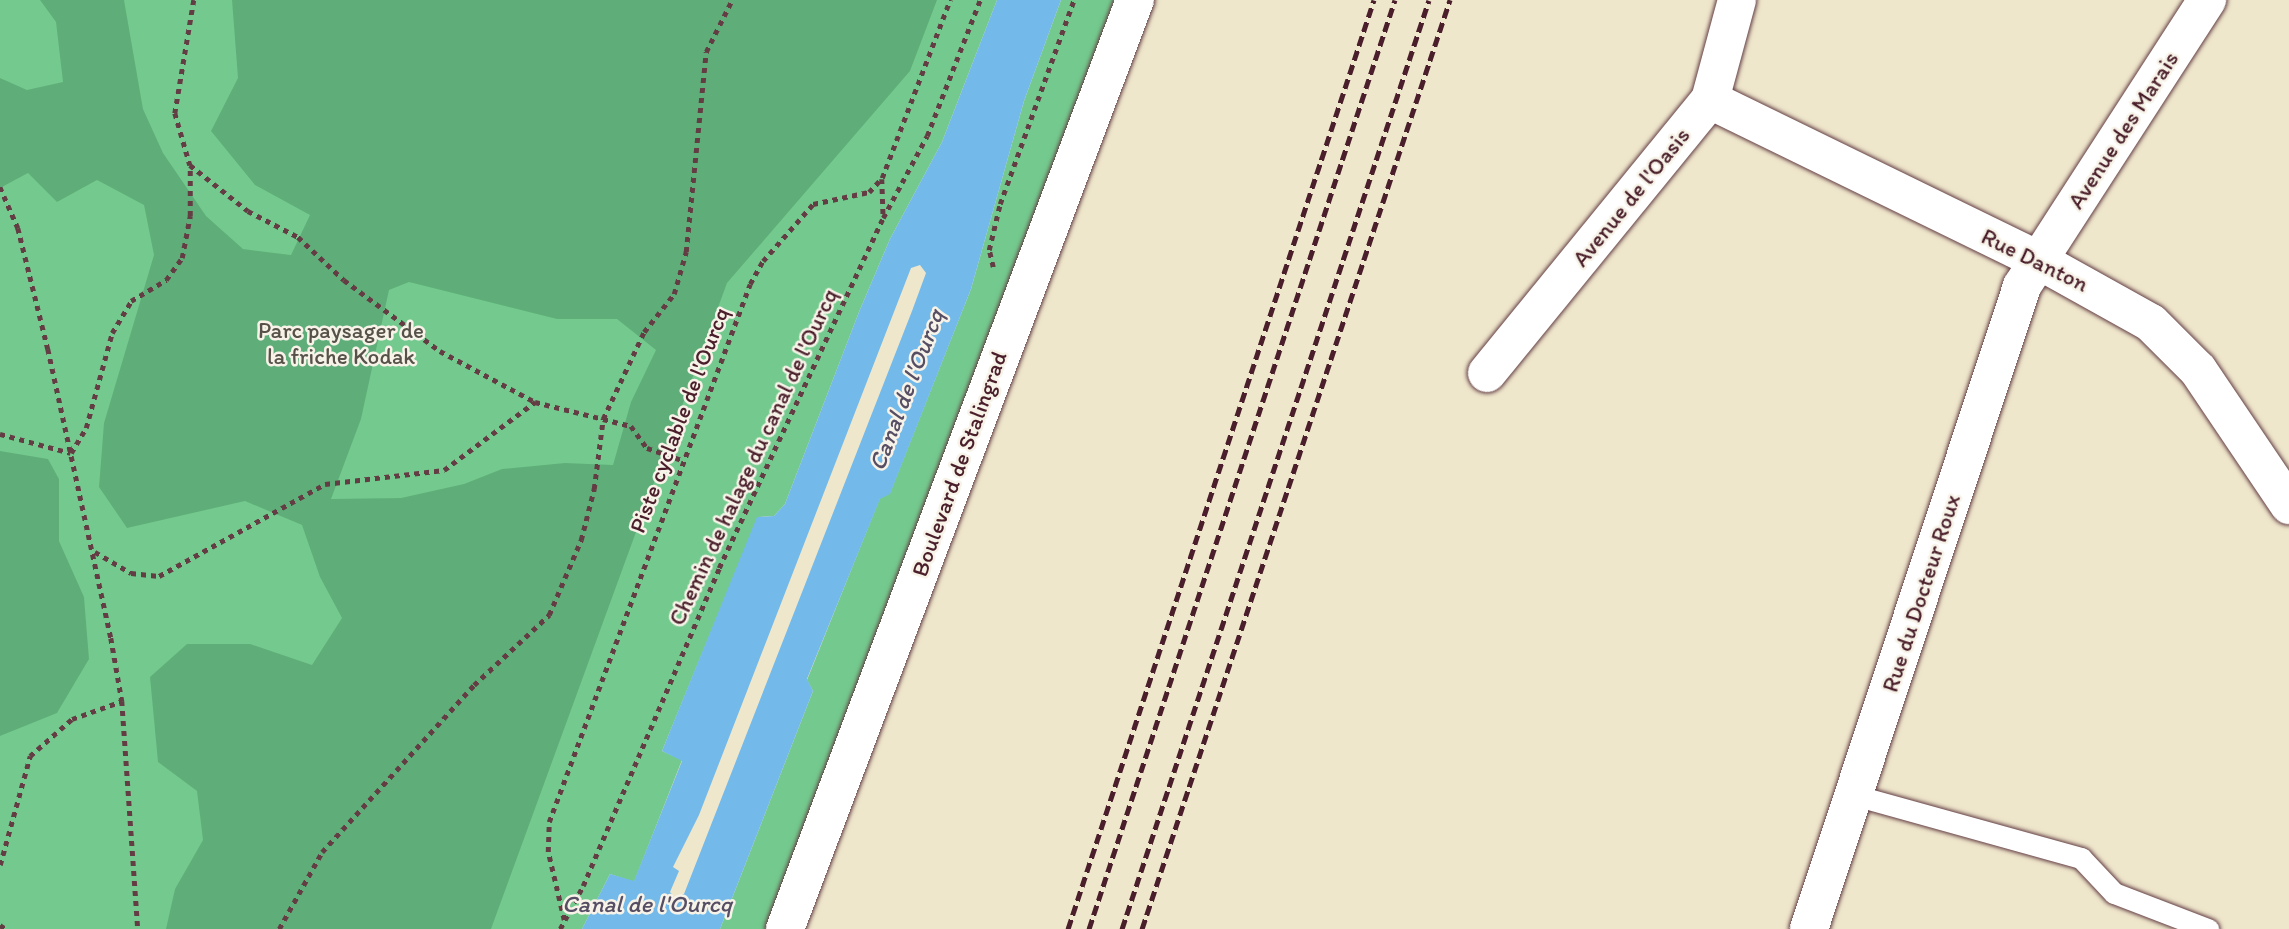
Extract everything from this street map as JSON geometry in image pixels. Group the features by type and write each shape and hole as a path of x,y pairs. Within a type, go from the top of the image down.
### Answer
{"street":[{"name":"Boulevard de Stalingrad","path":"785,929 1135,0"},
{"name":"Avenue de l'Oasis","path":"1487,373 1710,100 1737,0"},
{"name":"Avenue des Marais","path":"2038,260 2207,0"},
{"name":"Rue Danton","path":"1710,100 2127,306 2177,344 2289,505"},
{"name":"Rue du Docteur Roux","path":"1809,929 2022,286 2038,260"}],"lane":[{"path":"1854,795 2081,858 2114,893 2208,929"}],"path":[{"path":"71,453 86,428 112,333 131,301 166,280 182,258 190,216 190,165 175,113 194,0"},
{"path":"279,929 322,852 474,685 550,615 581,540 594,489 603,419 644,332 674,294 687,252 706,52 732,0"},
{"path":"883,218 882,178 950,0"},
{"name":"Chemin de halage du canal de l'Ourcq","path":"560,929 583,886 719,568 883,218 927,136 980,0"},
{"path":"1019,304 995,280 989,250 1000,204 1073,0"},
{"path":"190,165 248,211 298,237 344,280 440,351 535,402 631,426 647,448 682,460"},
{"name":"Piste cyclable de l'Ourcq","path":"565,920 548,852 548,822 682,460 763,261 813,204 869,192 882,178"},
{"path":"0,187 18,228 94,552 122,701 136,927"},
{"path":"94,552 131,573 159,576 326,484 444,470 535,402"},
{"path":"0,434 71,453"},
{"path":"0,865 30,756 72,719 122,701"},
{"path":"0,925 6,929"}],"green space":[{"name":"Parc paysager de la friche Kodak","path":"0,0 997,0 942,142 890,239 859,312 785,504 774,516 758,517 662,751 682,760 634,882 610,874 582,929 0,929"},
{"name":"Parc paysager de la friche Kodak","path":"40,0 124,0 143,109 163,153 206,216 243,249 291,255 310,215 255,185 211,131 238,78 232,0 937,0 910,71 727,283 491,929 166,929 175,889 203,840 197,791 158,762 150,677 187,644 250,644 312,665 342,618 320,577 302,525 245,501 127,528 99,487 104,423 154,255 144,205 97,180 57,202 28,173 0,188 0,78 27,90 63,82 56,22","holes":["409,282 557,319 617,319 656,350 631,402 613,465 565,463 502,469 464,484 401,498 331,499 361,419 389,290"]},
{"path":"1061,0 1114,0 1010,294 770,929 720,929 813,691 807,680 880,498 890,493 971,289 1024,101"},
{"path":"0,451 48,459 59,479 59,541 84,597 89,659 57,713 0,736"}],"water":[{"name":"Canal de l'Ourcq","path":"997,0 1061,0 1024,101 971,289 890,494 880,499 807,679 813,691 720,929 582,929 610,874 634,881 682,761 662,751 757,517 774,516 785,504 890,239 942,142","holes":["920,265 926,273 684,894 675,898 670,892 679,871 673,867 699,815 911,268"]}],"railway":[{"path":"1068,929 1374,0"},
{"path":"1089,929 1395,0"},
{"path":"1122,929 1429,0"},
{"path":"1142,929 1450,0"}]}
